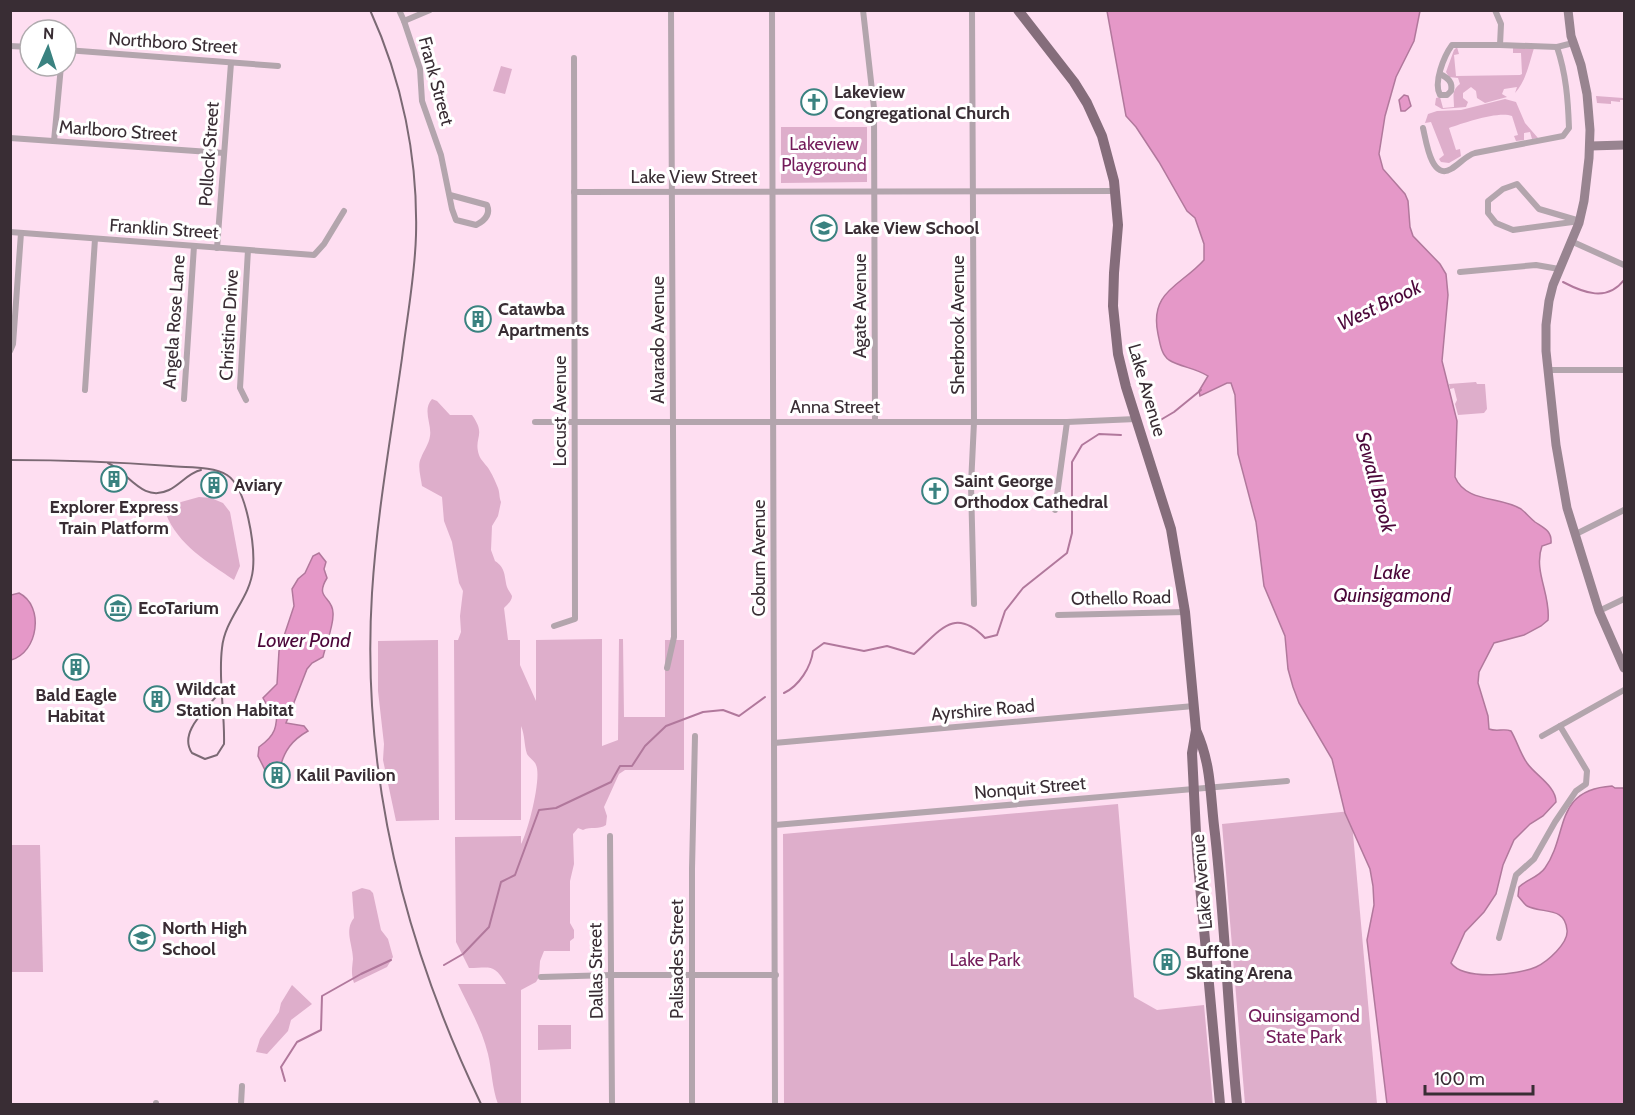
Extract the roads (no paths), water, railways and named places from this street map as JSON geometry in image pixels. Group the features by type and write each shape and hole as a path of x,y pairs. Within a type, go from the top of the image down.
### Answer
{"main road":[{"name":"Lake Avenue","path":"1018,10 1074,82 1087,103 1102,136 1116,191 1118,225 1114,273 1115,330 1123,378 1171,529 1185,612 1196,730 1192,753 1198,871 1220,1104"},
{"path":"1568,10 1573,43 1581,65 1587,94 1590,146 1580,221 1551,292 1545,341 1562,482 1599,611 1624,668"},
{"path":"1590,146 1624,145"},
{"name":"Lake Avenue","path":"1196,730 1207,756 1219,868 1237,1104"}],"street":[{"name":"Frank Street","path":"399,10 420,69 422,101 441,155 452,209 456,220 476,225 484,222 488,215 487,205 450,195"},
{"path":"404,21 430,10"},
{"name":"Alvarado Avenue","path":"668,668 674,637 671,10"},
{"name":"Coburn Avenue","path":"772,10 776,1104"},
{"name":"Agate Avenue","path":"863,10 874,108 875,421"},
{"name":"Sherbrook Avenue","path":"972,10 974,422 970,485 974,604"},
{"path":"1495,10 1501,24 1500,45"},
{"path":"1440,74 1452,45 1557,47 1573,43"},
{"path":"1423,128 1431,161 1439,170 1446,171 1475,153 1563,136 1569,128 1569,103 1565,71 1557,47"},
{"name":"Northboro Street","path":"78,51 278,66"},
{"name":"Locust Avenue","path":"554,626 575,619 574,58"},
{"name":"Pollock Street","path":"217,248 231,63"},
{"path":"54,141 60,78"},
{"name":"Marlboro Street","path":"10,138 224,153"},
{"path":"1517,184 1539,209 1580,221 1513,230 1496,223 1487,210 1488,201 1503,189 1517,184"},
{"path":"973,192 1116,191"},
{"name":"Lake View Street","path":"574,192 973,192"},
{"name":"Franklin Street","path":"10,232 314,255 324,244 345,211"},
{"path":"10,351 14,344 21,233"},
{"path":"85,390 95,239"},
{"path":"1573,242 1624,265"},
{"name":"Angela Rose Lane","path":"184,399 194,246"},
{"name":"Christine Drive","path":"246,400 240,388 248,250"},
{"path":"1460,272 1536,265 1559,269"},
{"path":"1548,370 1624,370"},
{"name":"Anna Street","path":"534,422 1067,422 1136,419"},
{"path":"1055,510 1067,422"},
{"path":"1576,534 1624,510"},
{"path":"1599,611 1624,599"},
{"name":"Othello Road","path":"1058,615 1185,612"},
{"path":"1542,736 1624,690"},
{"name":"Ayrshire Road","path":"774,743 1194,706"},
{"path":"1499,938 1516,875 1534,859 1576,791 1586,784 1587,771 1560,726"},
{"name":"Palisades Street","path":"692,1104 695,736"},
{"name":"Nonquit Street","path":"775,825 1287,782"},
{"name":"Dallas Street","path":"610,836 612,1104"},
{"path":"541,977 776,975"},
{"path":"241,1104 242,1086"}],"water":[{"name":"Lake Quinsigamond","path":"1107,11 1420,11 1414,41 1396,77 1385,116 1379,154 1383,169 1405,194 1408,201 1413,236 1440,264 1446,274 1448,295 1442,361 1457,421 1455,477 1460,485 1475,495 1521,509 1547,530 1551,539 1551,543 1542,546 1540,555 1548,620 1524,635 1494,643 1479,672 1478,683 1488,716 1489,729 1511,731 1525,759 1553,791 1556,802 1514,840 1503,865 1496,894 1484,912 1465,932 1451,963 1467,972 1505,974 1536,967 1546,961 1561,946 1567,935 1562,917 1527,906 1518,896 1519,887 1545,868 1552,855 1565,816 1580,796 1593,789 1612,786 1624,788 1624,1104 1387,1104 1367,940 1374,905 1370,869 1345,813 1332,759 1299,703 1293,687 1288,669 1285,636 1264,586 1256,522 1238,454 1235,395 1231,383 1200,396 1199,391 1208,376 1169,360 1161,348 1156,320 1158,308 1169,291 1204,260 1204,244 1195,218 1187,211 1159,162 1126,116"},
{"path":"1404,95 1408,96 1411,106 1401,111 1399,100"},
{"name":"Lower Pond","path":"319,553 326,562 324,569 327,578 322,590 332,607 332,623 323,657 307,669 286,723 304,726 308,731 293,742 286,751 280,768 273,772 265,770 258,756 259,747 272,734 277,720 277,707 267,705 263,698 277,684 279,651 294,606 292,589 305,573 313,556"},
{"path":"19,593 33,608 35,629 27,648 20,656 11,660 11,595"}],"waterway":[{"name":"West Brook","path":"1563,282 1587,292 1603,293 1617,287 1624,280"},
{"path":"1157,422 1174,412 1201,390"},
{"path":"784,693 799,681 810,663 813,651 824,643 864,651 887,646 914,654 940,630 956,623 974,629 985,638 997,635 1005,611 1023,588 1067,553 1072,533 1072,462 1082,445 1099,434 1121,435"},
{"path":"444,965 463,954 489,927 501,882 515,875 539,810 556,808 611,782 620,766 632,766 645,746 666,726 703,712 723,710 739,716 765,697"},
{"path":"285,1081 281,1067 297,1042 321,1030 322,996 391,960"}],"railway":[{"path":"370,10 391,64 406,120 416,206 412,281 374,563 370,660 374,726 381,791 410,919 430,982 481,1104"},
{"path":"10,460 130,463 199,468 221,472 234,482 245,504 253,546 253,569 251,580 228,627 222,648 224,744 217,755 205,759 192,753 188,745 189,736 197,720 222,689"},
{"path":"108,463 143,490 151,493 169,490 201,470"}],"place":[{"name":"Lakeview Congregational Church","path":"814,102"},
{"name":"Lake View School","path":"824,228"},
{"name":"Catawba Apartments","path":"478,319"},
{"name":"Explorer Express Train Platform","path":"114,479"},
{"name":"Aviary","path":"214,485"},
{"name":"Saint George Orthodox Cathedral","path":"935,491"},
{"name":"EcoTarium","path":"118,608"},
{"name":"Bald Eagle Habitat","path":"76,667"},
{"name":"Wildcat Station Habitat","path":"157,699"},
{"name":"Kalil Pavilion","path":"277,775"},
{"name":"North High School","path":"142,938"},
{"name":"Buffone Skating Arena","path":"1167,962"}],"park label":[{"name":"Lakeview Playground","path":"824,154"},
{"name":"Lake Park","path":"985,960"},
{"name":"Quinsigamond State Park","path":"1304,1026"}],"water label":[{"name":"Sewall Brook","path":"1376,482"}]}
